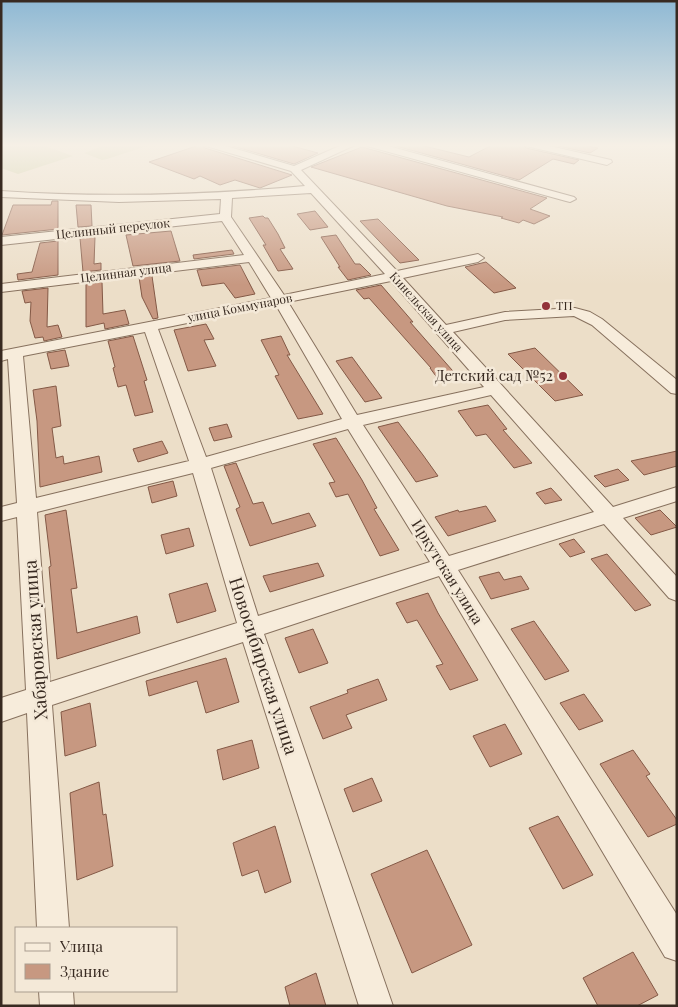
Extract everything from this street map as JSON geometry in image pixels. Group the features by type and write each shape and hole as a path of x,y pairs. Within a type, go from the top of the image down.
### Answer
{"street":[{"path":"1,194 38,198 226,207 304,191"},
{"name":"Кинельская улица","path":"316,191 677,592"},
{"path":"541,191 570,199"},
{"name":"Целинный переулок","path":"1,241 226,207"},
{"name":"Иркутская улица","path":"226,207 252,258 280,300 352,422 444,566 677,946"},
{"name":"Целинная улица","path":"1,288 252,258"},
{"name":"улица Коммунаров","path":"8,354 280,300 478,258"},
{"path":"443,330 506,316 565,312 585,315 597,322 677,389"},
{"name":"Новосибирская улица","path":"150,326 200,465 251,630 376,1006"},
{"name":"Хабаровская улица","path":"8,354 27,508 52,927"},
{"path":"1,514 200,465 352,422 496,389"},
{"path":"1,710 444,566 677,494"},
{"path":"56,992 57,1006"}],"building":[{"path":"395,191 522,191 547,198 530,209 550,216 534,224 523,220 519,223 501,218 503,217 447,206"},
{"path":"52,201 58,201 58,229 2,235 13,205 51,205"},
{"path":"76,205 91,205 92,226 78,227"},
{"path":"315,211 328,227 310,230 297,214"},
{"path":"263,216 268,218 278,234 285,248 280,249 293,269 278,271 263,245 266,245 249,218"},
{"path":"378,219 419,260 400,263 360,221"},
{"path":"171,231 180,261 133,266 126,235"},
{"path":"336,235 355,264 360,264 371,275 348,280 338,267 340,267 321,237"},
{"path":"95,237 94,264 101,263 101,270 83,272 80,238"},
{"path":"58,241 58,275 18,280 17,274 32,272 40,243"},
{"path":"232,250 234,254 194,259 193,255"},
{"path":"486,262 516,288 494,293 465,267"},
{"path":"240,265 255,294 235,298 224,283 202,286 197,270"},
{"path":"152,276 158,318 153,319 142,297 139,277"},
{"path":"102,282 103,314 125,310 129,324 105,329 104,323 86,327 86,284"},
{"path":"381,285 413,322 410,322 459,378 441,383 431,368 369,298 364,299 356,290"},
{"path":"48,288 47,327 58,325 62,337 44,341 43,337 35,338 30,321 31,302 25,303 22,291"},
{"path":"206,324 214,339 204,340 216,366 188,371 174,330"},
{"path":"133,336 147,380 144,381 153,412 135,416 126,385 118,387 108,341"},
{"path":"281,336 290,355 287,355 323,414 298,419 275,376 279,375 261,340"},
{"path":"535,348 583,395 555,401 508,354"},
{"path":"65,350 69,366 51,369 47,353"},
{"path":"352,357 382,398 365,402 336,361"},
{"path":"56,386 61,426 52,428 56,458 63,456 64,464 99,456 102,472 40,487 37,421 33,390"},
{"path":"488,405 507,429 503,430 532,463 514,468 486,434 476,436 458,411"},
{"path":"398,422 438,476 416,482 378,427"},
{"path":"227,424 232,437 214,441 209,428"},
{"path":"336,438 362,480 377,508 374,509 399,550 380,556 348,494 336,497 329,483 335,482 313,444"},
{"path":"162,441 168,453 138,462 133,449"},
{"path":"677,451 677,466 644,475 631,461"},
{"path":"236,463 253,504 263,502 272,524 309,513 316,526 250,546 236,509 240,507 224,466"},
{"path":"618,469 629,480 605,487 594,476"},
{"path":"173,481 177,496 152,503 148,487"},
{"path":"551,488 562,500 545,504 536,493"},
{"path":"486,506 496,521 448,536 435,517 458,510 459,512"},
{"path":"66,510 77,588 71,589 77,633 137,616 140,633 57,659 49,567 51,566 45,515"},
{"path":"660,510 677,527 651,535 635,518"},
{"path":"189,528 194,546 166,554 161,535"},
{"path":"574,539 585,552 570,557 559,544"},
{"path":"607,554 651,605 635,611 591,559"},
{"path":"318,563 324,576 270,592 263,576"},
{"path":"499,572 504,580 521,576 529,589 491,599 479,577"},
{"path":"207,583 216,611 177,623 169,594"},
{"path":"428,593 478,680 450,690 436,666 443,664 417,620 407,623 396,603"},
{"path":"534,621 569,671 545,680 511,629"},
{"path":"313,629 328,663 299,673 285,638"},
{"path":"226,658 239,702 206,713 197,681 149,696 146,681"},
{"path":"378,679 387,700 346,715 352,728 323,739 310,707 348,693 347,690"},
{"path":"584,694 603,721 579,730 560,703"},
{"path":"90,703 96,746 65,756 61,712"},
{"path":"505,724 522,754 490,767 473,736"},
{"path":"252,740 259,768 223,780 217,750"},
{"path":"633,750 650,774 646,776 677,820 677,824 648,837 600,764"},
{"path":"372,778 382,801 353,812 344,789"},
{"path":"99,782 103,815 106,814 113,866 77,880 70,793"},
{"path":"558,816 593,875 563,889 529,828"},
{"path":"275,826 291,882 265,893 258,870 242,876 233,843"},
{"path":"427,850 472,945 412,973 371,874"},
{"path":"633,952 658,995 637,1006 598,1006 583,978"},
{"path":"316,973 326,1006 290,1006 285,987"}],"place":[{"name":"ТП","path":"546,306"},
{"name":"Детский сад №52","path":"563,376"}]}
